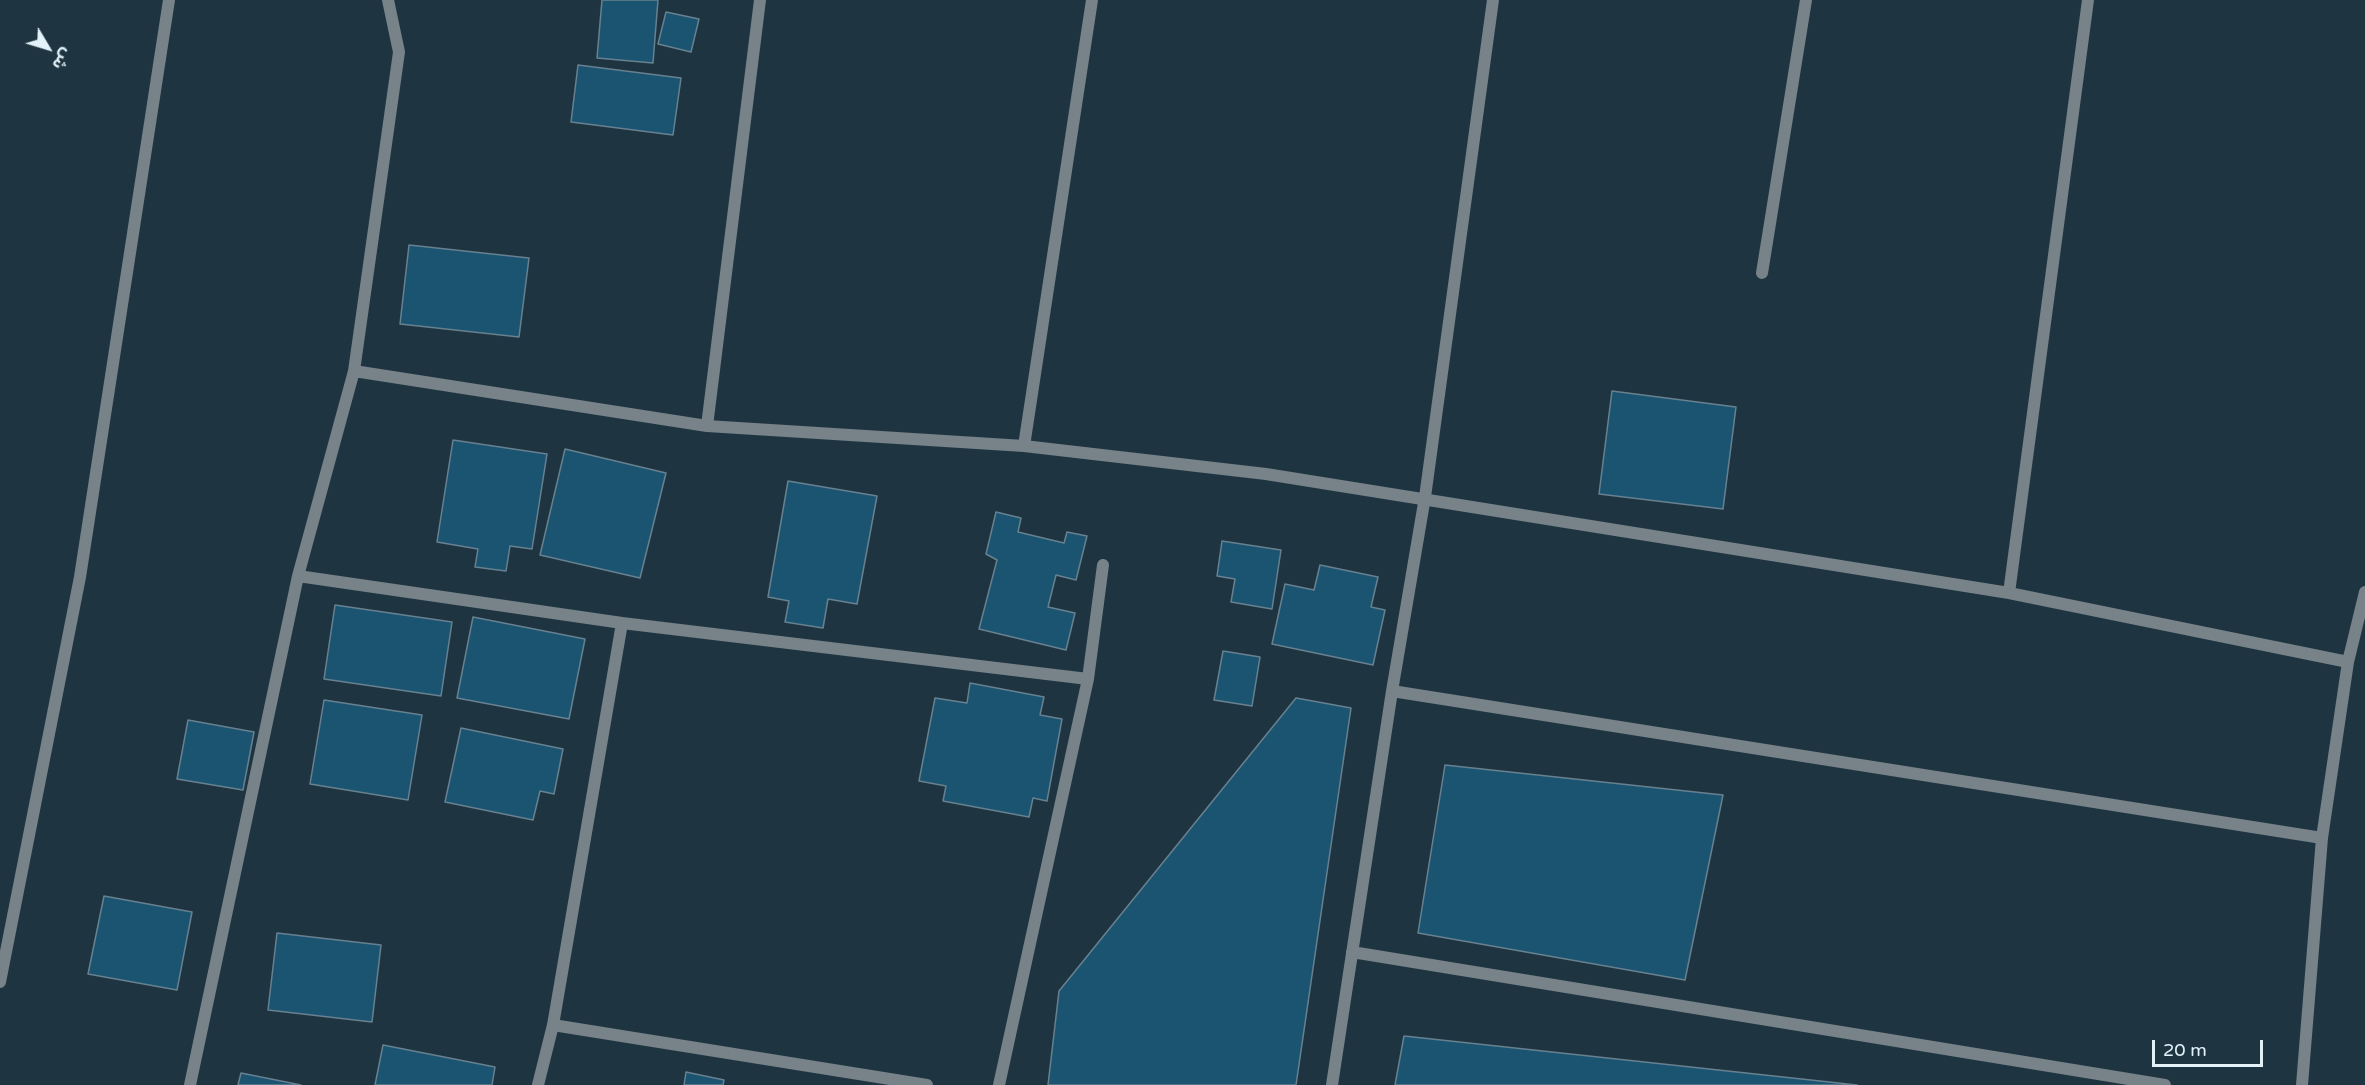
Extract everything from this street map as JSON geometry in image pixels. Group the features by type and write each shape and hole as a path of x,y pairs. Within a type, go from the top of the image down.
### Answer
{"street":[{"path":"0,982 80,577 170,0"},
{"path":"190,1085 298,576 354,371 399,52 388,0"},
{"path":"707,426 760,0"},
{"path":"1024,446 1092,0"},
{"path":"1332,1085 1392,691 1425,497 1493,0"},
{"path":"1762,273 1806,0"},
{"path":"2009,593 2088,0"},
{"path":"354,371 707,426 1024,446 1266,474 1425,497 2009,593 2348,662"},
{"path":"999,1085 1088,679 1103,565"},
{"path":"298,576 622,623 1088,679"},
{"path":"2302,1085 2322,838 2348,662 2365,592"},
{"path":"538,1085 553,1025 622,623"},
{"path":"1392,691 2322,838"},
{"path":"1352,952 2165,1085"},
{"path":"553,1025 927,1085"}],"building":[{"path":"602,0 658,0 653,63 597,58"},
{"path":"666,12 699,19 691,52 658,44"},
{"path":"578,65 681,78 673,135 571,122"},
{"path":"409,245 529,258 519,337 400,324"},
{"path":"1612,391 1736,407 1723,509 1599,494"},
{"path":"453,440 547,454 532,549 510,546 506,571 475,567 478,549 437,542"},
{"path":"565,449 666,473 640,578 540,555"},
{"path":"788,481 877,496 857,604 828,599 823,628 785,622 789,601 768,597"},
{"path":"996,512 1021,518 1018,532 1064,543 1067,532 1087,536 1076,580 1056,575 1048,607 1075,613 1066,650 979,629 997,560 986,554"},
{"path":"1222,541 1281,550 1272,609 1231,602 1235,579 1217,576"},
{"path":"1320,565 1378,577 1371,607 1385,610 1373,665 1272,644 1285,584 1314,590"},
{"path":"335,605 452,622 441,696 324,679"},
{"path":"473,617 585,639 569,719 457,698"},
{"path":"1223,651 1260,657 1252,706 1214,700"},
{"path":"970,683 1044,697 1040,715 1062,719 1047,801 1033,798 1029,817 943,801 946,786 919,781 935,698 967,703"},
{"path":"1296,698 1351,708 1296,1085 1048,1085 1059,991"},
{"path":"324,700 422,715 408,800 310,784"},
{"path":"188,720 254,732 243,790 177,779"},
{"path":"461,728 563,749 554,794 540,791 533,820 445,802"},
{"path":"1445,765 1723,795 1685,980 1418,933"},
{"path":"104,896 192,912 177,990 88,974"},
{"path":"277,933 381,945 372,1022 268,1010"},
{"path":"1404,1036 1857,1085 1395,1085"},
{"path":"383,1045 495,1067 492,1085 375,1085"},
{"path":"686,1072 724,1080 723,1085 684,1085"},
{"path":"241,1073 301,1085 238,1085"}]}
